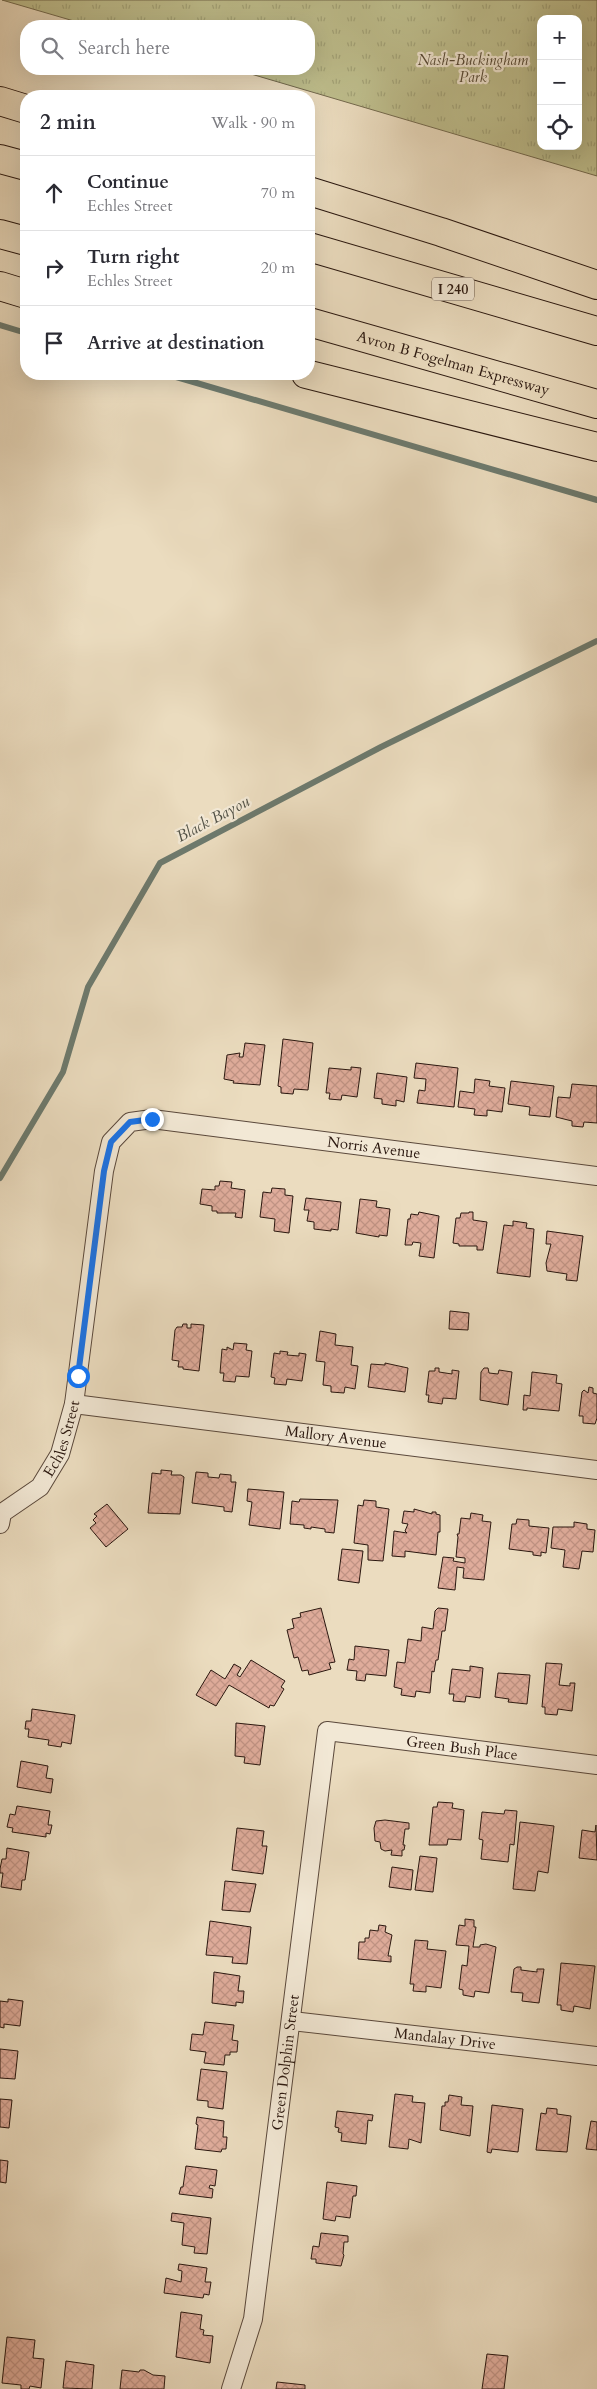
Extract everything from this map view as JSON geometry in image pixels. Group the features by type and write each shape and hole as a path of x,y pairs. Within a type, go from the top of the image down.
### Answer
{"highway":[{"path":"0,101 20,107"},
{"path":"0,158 20,164"},
{"path":"315,193 441,232 597,285"},
{"path":"0,234 20,239"},
{"name":"I 240","path":"315,249 597,331"},
{"path":"0,286 20,292"},
{"name":"Avron B Fogelman Expressway","path":"315,324 597,404"},
{"path":"315,376 597,447"}],"street":[{"name":"Norris Avenue","path":"152,1119 597,1176"},
{"name":"Echles Street","path":"0,1524 2,1513 40,1486 60,1454 74,1404 104,1171 111,1142 130,1122 152,1119"},
{"name":"Mallory Avenue","path":"74,1404 597,1470"},
{"name":"Green Bush Place","path":"327,1732 597,1765"},
{"name":"Green Dolphin Street","path":"231,2389 252,2319 292,2021 327,1732"},
{"name":"Mandalay Drive","path":"292,2021 597,2056"}],"green space":[{"name":"Nash-Buckingham Park","path":"2,0 597,0 597,176 315,93 315,90 305,90 254,75 315,75 315,20 70,20"}],"building":[{"path":"283,1039 313,1043 308,1090 294,1089 293,1094 281,1093 281,1087 278,1086"},
{"path":"245,1043 265,1045 260,1085 233,1083 234,1081 224,1079 227,1055 240,1053 239,1057 243,1057"},
{"path":"416,1063 458,1068 454,1107 417,1103 419,1090 425,1091 426,1079 414,1078"},
{"path":"351,1067 361,1068 357,1097 342,1095 341,1100 329,1099 330,1093 326,1093 329,1068 351,1070"},
{"path":"377,1073 407,1077 404,1102 396,1100 396,1106 382,1104 382,1099 374,1098"},
{"path":"475,1079 490,1081 489,1086 505,1088 502,1112 487,1110 487,1116 474,1115 475,1109 458,1107 460,1091 474,1093"},
{"path":"511,1081 554,1086 550,1117 529,1115 530,1107 508,1104"},
{"path":"572,1084 597,1086 597,1123 584,1122 583,1127 572,1126 572,1121 556,1117 558,1097 570,1098"},
{"path":"220,1181 232,1182 231,1188 245,1190 242,1218 235,1217 236,1213 217,1213 217,1211 212,1211 212,1206 200,1204 202,1189 215,1190 215,1186 219,1186"},
{"path":"272,1188 285,1189 285,1195 293,1196 289,1233 274,1231 275,1219 260,1217 263,1192 271,1193"},
{"path":"306,1198 341,1202 338,1230 314,1229 314,1222 307,1221 309,1210 304,1210"},
{"path":"360,1199 377,1201 376,1207 390,1209 387,1236 379,1235 379,1237 356,1233"},
{"path":"419,1212 439,1216 434,1258 419,1256 421,1243 413,1242 412,1245 405,1245 408,1219 410,1219 411,1214 418,1215"},
{"path":"473,1212 473,1220 487,1222 483,1250 477,1250 477,1246 459,1246 459,1244 453,1243 456,1218 460,1218 461,1213"},
{"path":"513,1221 527,1223 526,1228 534,1229 530,1277 497,1273 504,1225 513,1226"},
{"path":"547,1231 583,1236 577,1281 566,1280 567,1274 547,1271 546,1263 551,1244 546,1244"},
{"path":"450,1311 469,1313 468,1330 449,1329"},
{"path":"183,1324 187,1324 187,1328 191,1328 191,1324 204,1325 199,1371 178,1367 179,1361 172,1360 175,1330 177,1327 182,1327"},
{"path":"320,1331 336,1334 335,1345 353,1347 351,1365 358,1366 355,1389 345,1387 344,1393 331,1392 331,1386 323,1385 325,1362 316,1361"},
{"path":"234,1343 247,1344 246,1350 252,1351 249,1377 236,1376 235,1382 223,1381 224,1373 220,1373 222,1349 227,1350 227,1347 233,1350"},
{"path":"280,1351 288,1352 287,1355 299,1356 299,1353 306,1354 302,1381 287,1379 286,1385 274,1384 275,1378 271,1377 274,1353 280,1354"},
{"path":"385,1363 408,1368 405,1392 368,1387 371,1364 385,1365"},
{"path":"435,1368 439,1368 439,1372 452,1374 452,1370 459,1371 456,1399 443,1398 442,1404 428,1402 429,1395 426,1395 429,1371 435,1371"},
{"path":"484,1368 488,1368 489,1373 498,1374 499,1370 512,1372 508,1405 480,1400 481,1372"},
{"path":"532,1372 557,1375 556,1383 562,1384 559,1411 527,1408 527,1410 523,1410 524,1395 530,1396"},
{"path":"589,1387 593,1388 593,1393 597,1394 597,1418 595,1424 583,1423 583,1416 579,1416 582,1392 584,1390 588,1393"},
{"path":"161,1470 172,1471 171,1475 181,1475 184,1477 180,1514 148,1513 152,1473 161,1474"},
{"path":"196,1472 208,1473 208,1477 219,1478 220,1474 231,1475 231,1482 236,1482 232,1512 224,1511 224,1507 192,1503"},
{"path":"248,1489 284,1492 280,1529 249,1525 252,1502 247,1501"},
{"path":"300,1499 338,1500 334,1533 325,1532 325,1529 304,1528 304,1525 290,1524 292,1501 299,1502"},
{"path":"364,1500 376,1501 376,1507 389,1509 383,1561 368,1560 368,1545 354,1543 358,1505 363,1506"},
{"path":"107,1504 128,1529 106,1547 90,1528 96,1523 93,1520 97,1516 94,1514"},
{"path":"414,1509 432,1514 432,1512 436,1512 436,1514 440,1515 440,1532 438,1532 436,1555 405,1551 405,1557 392,1556 394,1531 407,1533 405,1531 408,1524 402,1523 404,1511 414,1512"},
{"path":"471,1513 483,1515 482,1521 491,1522 484,1580 463,1578 464,1568 457,1567 455,1590 438,1588 443,1557 454,1558 453,1561 465,1563 465,1558 456,1557 457,1534 459,1534 461,1518 470,1519"},
{"path":"517,1519 529,1520 529,1526 549,1528 546,1553 541,1552 541,1556 533,1555 533,1552 509,1549 512,1524 516,1524"},
{"path":"574,1522 587,1524 587,1529 595,1530 593,1552 582,1551 579,1569 563,1567 565,1550 551,1548 553,1527 574,1527"},
{"path":"342,1549 363,1551 359,1583 338,1580"},
{"path":"321,1608 335,1662 329,1663 331,1669 309,1675 308,1670 302,1671 298,1657 294,1658 287,1630 294,1628 292,1619 301,1617 300,1613"},
{"path":"438,1608 448,1609 445,1631 442,1631 438,1660 436,1660 434,1672 432,1671 430,1693 416,1691 415,1697 401,1695 402,1689 394,1687 397,1662 405,1663 408,1639 421,1641 422,1627 433,1629 435,1611"},
{"path":"355,1646 389,1650 386,1676 366,1674 365,1681 356,1680 357,1671 347,1670 349,1659 354,1660"},
{"path":"251,1660 285,1681 281,1687 284,1689 274,1706 270,1705 269,1708 229,1685 216,1706 196,1695 211,1670 225,1679 234,1664 241,1668 237,1675 240,1677"},
{"path":"546,1663 562,1664 559,1685 570,1686 570,1683 575,1683 572,1711 558,1709 557,1715 545,1714 545,1707 542,1707"},
{"path":"470,1666 483,1668 480,1698 466,1696 465,1702 453,1701 454,1694 449,1694 452,1669 470,1671"},
{"path":"498,1673 530,1675 527,1704 508,1702 509,1699 495,1697"},
{"path":"32,1709 75,1715 71,1744 62,1742 61,1747 48,1745 49,1740 28,1737 29,1729 25,1729 26,1721 31,1721"},
{"path":"236,1723 265,1726 260,1765 244,1763 245,1757 235,1756"},
{"path":"21,1761 48,1766 46,1778 53,1779 51,1793 17,1787"},
{"path":"438,1802 453,1803 452,1808 464,1810 461,1840 448,1839 447,1845 429,1845 433,1807 437,1807"},
{"path":"17,1806 50,1811 48,1825 52,1825 50,1834 46,1833 46,1837 12,1832 13,1828 7,1827 10,1814 15,1815"},
{"path":"505,1810 517,1811 514,1845 510,1844 508,1862 481,1859 483,1840 479,1839 482,1812 504,1814"},
{"path":"385,1820 409,1823 409,1829 405,1829 403,1845 405,1845 404,1850 402,1850 402,1856 391,1855 392,1850 385,1851 381,1849 380,1842 375,1841 374,1828 376,1821"},
{"path":"520,1822 554,1826 548,1873 538,1871 535,1891 513,1889"},
{"path":"596,1825 597,1860 579,1858 582,1830 595,1832"},
{"path":"237,1828 264,1831 262,1846 267,1846 263,1874 232,1870"},
{"path":"7,1848 29,1852 25,1880 22,1880 21,1890 1,1887 3,1873 0,1873 0,1869 2,1859 6,1859"},
{"path":"420,1856 437,1858 433,1892 415,1890"},
{"path":"392,1867 413,1870 411,1890 389,1887"},
{"path":"225,1881 256,1884 250,1912 222,1910"},
{"path":"465,1919 474,1920 474,1927 476,1927 473,1947 480,1947 480,1945 486,1944 496,1947 489,1993 475,1991 474,1997 463,1995 463,1990 459,1989 462,1965 467,1966 469,1946 456,1945 459,1925 465,1926"},
{"path":"210,1921 251,1927 247,1964 232,1963 233,1957 206,1955"},
{"path":"379,1925 386,1926 385,1932 392,1935 388,1956 391,1956 391,1962 358,1959 359,1942 365,1942 365,1938 369,1938 370,1930 378,1931"},
{"path":"415,1940 428,1941 427,1949 446,1951 441,1988 426,1986 426,1992 413,1991 414,1984 410,1984"},
{"path":"561,1963 595,1966 590,2009 574,2006 573,2012 561,2010 561,2005 557,2005"},
{"path":"521,1967 521,1970 537,1972 537,1969 544,1969 539,2003 522,2001 523,1993 511,1992 514,1969"},
{"path":"214,1972 240,1976 238,1991 244,1991 243,2003 236,2002 236,2006 212,2003"},
{"path":"8,1999 23,2001 20,2026 4,2024 4,2028 0,2027 0,2001 8,2002"},
{"path":"205,2022 234,2025 232,2040 238,2041 237,2052 230,2052 230,2055 225,2055 224,2065 204,2063 206,2052 190,2050 192,2034 203,2035"},
{"path":"0,2049 18,2051 15,2079 0,2078"},
{"path":"201,2069 227,2072 223,2109 208,2107 208,2101 197,2100"},
{"path":"395,2094 413,2096 412,2102 425,2103 421,2143 409,2139 408,2149 389,2147"},
{"path":"449,2095 462,2097 461,2105 473,2106 470,2136 440,2130 442,2106 445,2106 445,2102 448,2102"},
{"path":"0,2099 12,2100 9,2128 0,2127"},
{"path":"492,2105 523,2109 518,2152 492,2149 491,2153 487,2152"},
{"path":"547,2108 557,2109 557,2114 571,2116 567,2152 536,2150 541,2113 546,2114"},
{"path":"337,2111 373,2115 372,2121 368,2120 366,2144 341,2141 342,2133 338,2132 339,2128 335,2127"},
{"path":"197,2117 224,2121 223,2137 227,2137 226,2149 222,2149 221,2152 195,2149"},
{"path":"591,2121 597,2122 597,2150 586,2149"},
{"path":"0,2160 8,2161 6,2183 0,2182"},
{"path":"186,2166 217,2170 215,2186 210,2185 209,2188 213,2189 212,2198 179,2194 181,2187 183,2187"},
{"path":"327,2182 357,2186 356,2196 353,2196 350,2218 336,2216 335,2221 323,2219"},
{"path":"172,2213 211,2218 207,2254 194,2253 195,2247 182,2245 184,2223 171,2221"},
{"path":"321,2233 348,2236 348,2242 344,2242 344,2255 341,2266 316,2263 316,2259 311,2259 313,2246 319,2247"},
{"path":"179,2264 207,2268 205,2282 211,2282 209,2295 204,2294 203,2298 164,2293 166,2278 181,2282 182,2271 178,2270"},
{"path":"181,2312 202,2315 200,2329 204,2330 203,2335 213,2336 210,2363 176,2357"},
{"path":"7,2337 35,2340 33,2358 44,2359 41,2388 30,2386 29,2389 21,2389 21,2385 2,2383"},
{"path":"487,2354 508,2356 504,2389 482,2389"},
{"path":"66,2361 94,2365 92,2389 63,2388"},
{"path":"122,2370 139,2372 144,2370 153,2375 165,2376 164,2389 120,2389"},
{"path":"277,2382 305,2385 305,2389 276,2389"}],"waterway":[{"path":"0,325 20,331"},
{"path":"187,380 597,500"},
{"name":"Black Bayou","path":"0,1178 63,1072 88,987 160,863 381,747 597,641"}],"route":[{"path":"78,1376 104,1171 111,1142 130,1122 152,1119"}]}
